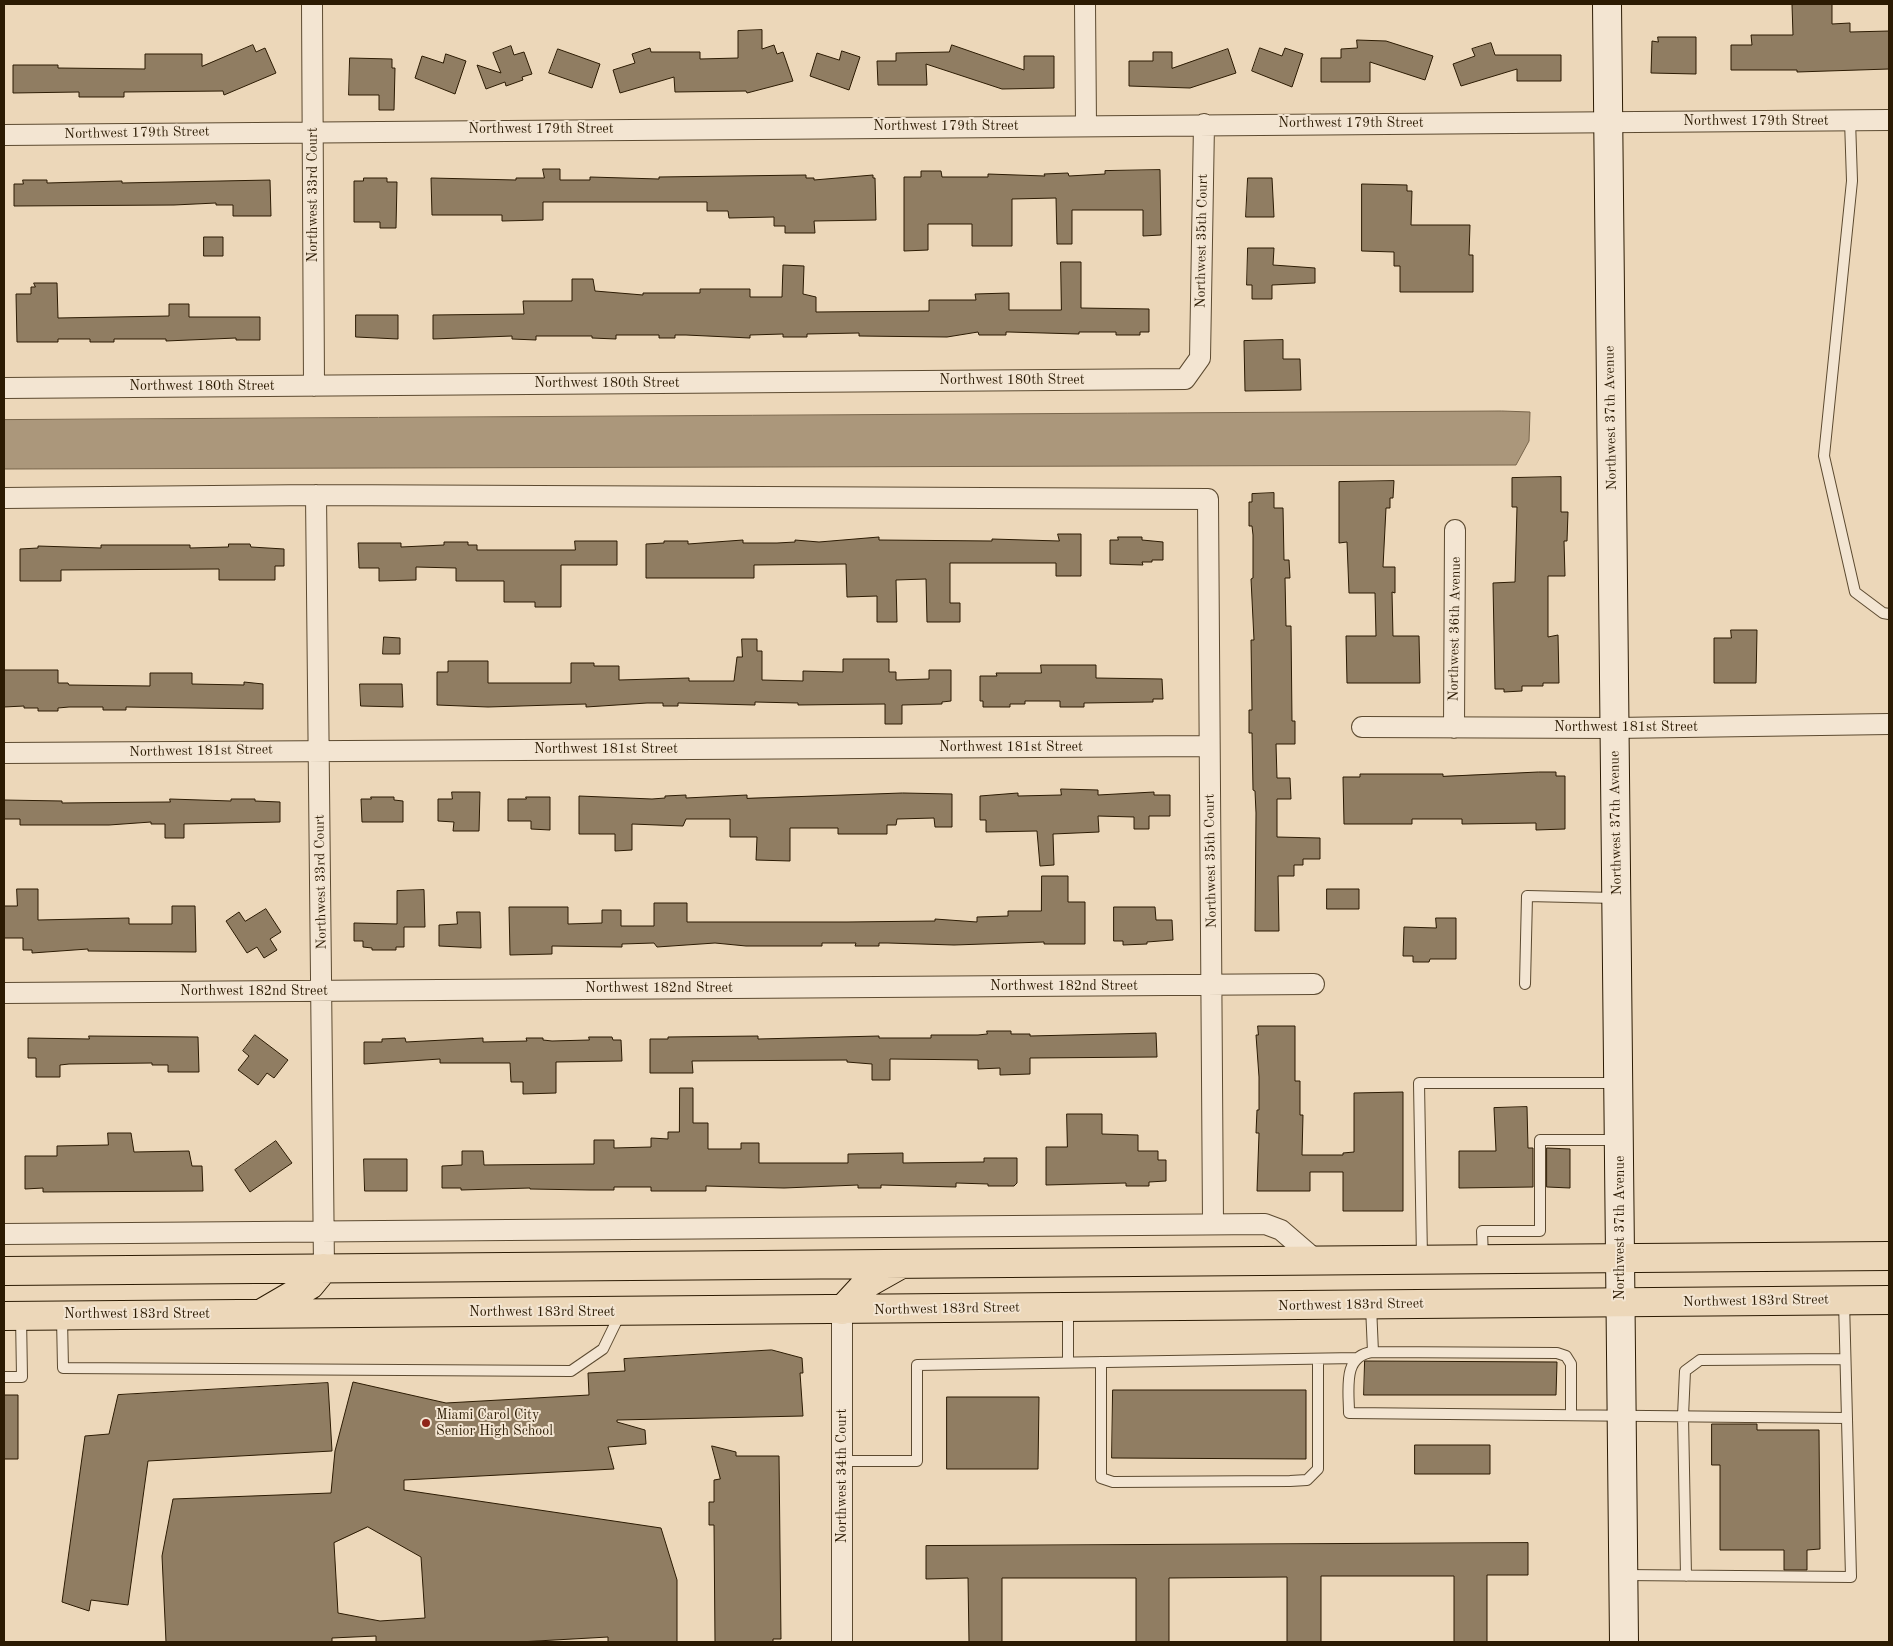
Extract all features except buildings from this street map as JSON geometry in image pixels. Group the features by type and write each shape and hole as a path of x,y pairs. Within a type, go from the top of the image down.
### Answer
{"main road":[{"name":"Northwest 37th Avenue","path":"1607,4 1624,1642"},
{"path":"4,1271 1889,1256"},
{"path":"842,1310 866,1284 902,1264"},
{"path":"261,1314 310,1285 324,1268"},
{"name":"Northwest 183rd Street","path":"12,1315 842,1310 1889,1300"}],"street":[{"name":"Northwest 33rd Court","path":"312,4 314,386"},
{"path":"1085,4 1086,125"},
{"name":"Northwest 179th Street","path":"4,135 314,130 1889,120"},
{"name":"Northwest 35th Court","path":"1200,358 1204,124"},
{"name":"Northwest 180th Street","path":"4,388 1185,379 1200,358"},
{"name":"Northwest 33rd Court","path":"316,495 324,1268"},
{"path":"4,498 316,495"},
{"name":"Northwest 35th Court","path":"316,495 1208,498 1213,1223"},
{"name":"Northwest 36th Avenue","path":"1454,728 1455,530"},
{"name":"Northwest 181st Street","path":"1362,728 1615,728 1889,724"},
{"name":"Northwest 181st Street","path":"4,753 1209,746"},
{"name":"Northwest 182nd Street","path":"4,993 1314,984"},
{"path":"4,1234 1265,1224 1281,1230 1318,1261"},
{"name":"Northwest 34th Court","path":"842,1310 842,1642"}],"lane":[{"path":"1850,120 1852,181 1824,456 1855,592 1883,613 1889,614"},
{"path":"1525,984 1527,896 1617,898"},
{"path":"1422,1260 1419,1083 1619,1083"},
{"path":"1483,1260 1482,1231 1540,1231 1540,1140 1620,1140"},
{"path":"1623,1575 1851,1578 1844,1300"},
{"path":"1371,1305 1373,1352"},
{"path":"1068,1308 1068,1362"},
{"path":"62,1315 63,1368 571,1371 603,1349 622,1311"},
{"path":"4,1377 22,1377 12,1315"},
{"path":"1571,1415 1571,1364 1566,1356 1557,1353 1373,1352 1364,1353 1357,1358 1349,1369 1349,1413 1847,1418"},
{"path":"842,1462 916,1461 917,1364 1357,1358"},
{"path":"1101,1362 1101,1478 1113,1482 1290,1481 1307,1480 1318,1469 1318,1359"},
{"path":"1686,1576 1683,1416 1685,1371 1700,1360 1845,1359"}],"shaded area":[{"path":"1530,412 1529,441 1516,465 4,469 4,420"}],"place":[{"name":"Miami Carol City Senior High School","path":"426,1423"}]}
